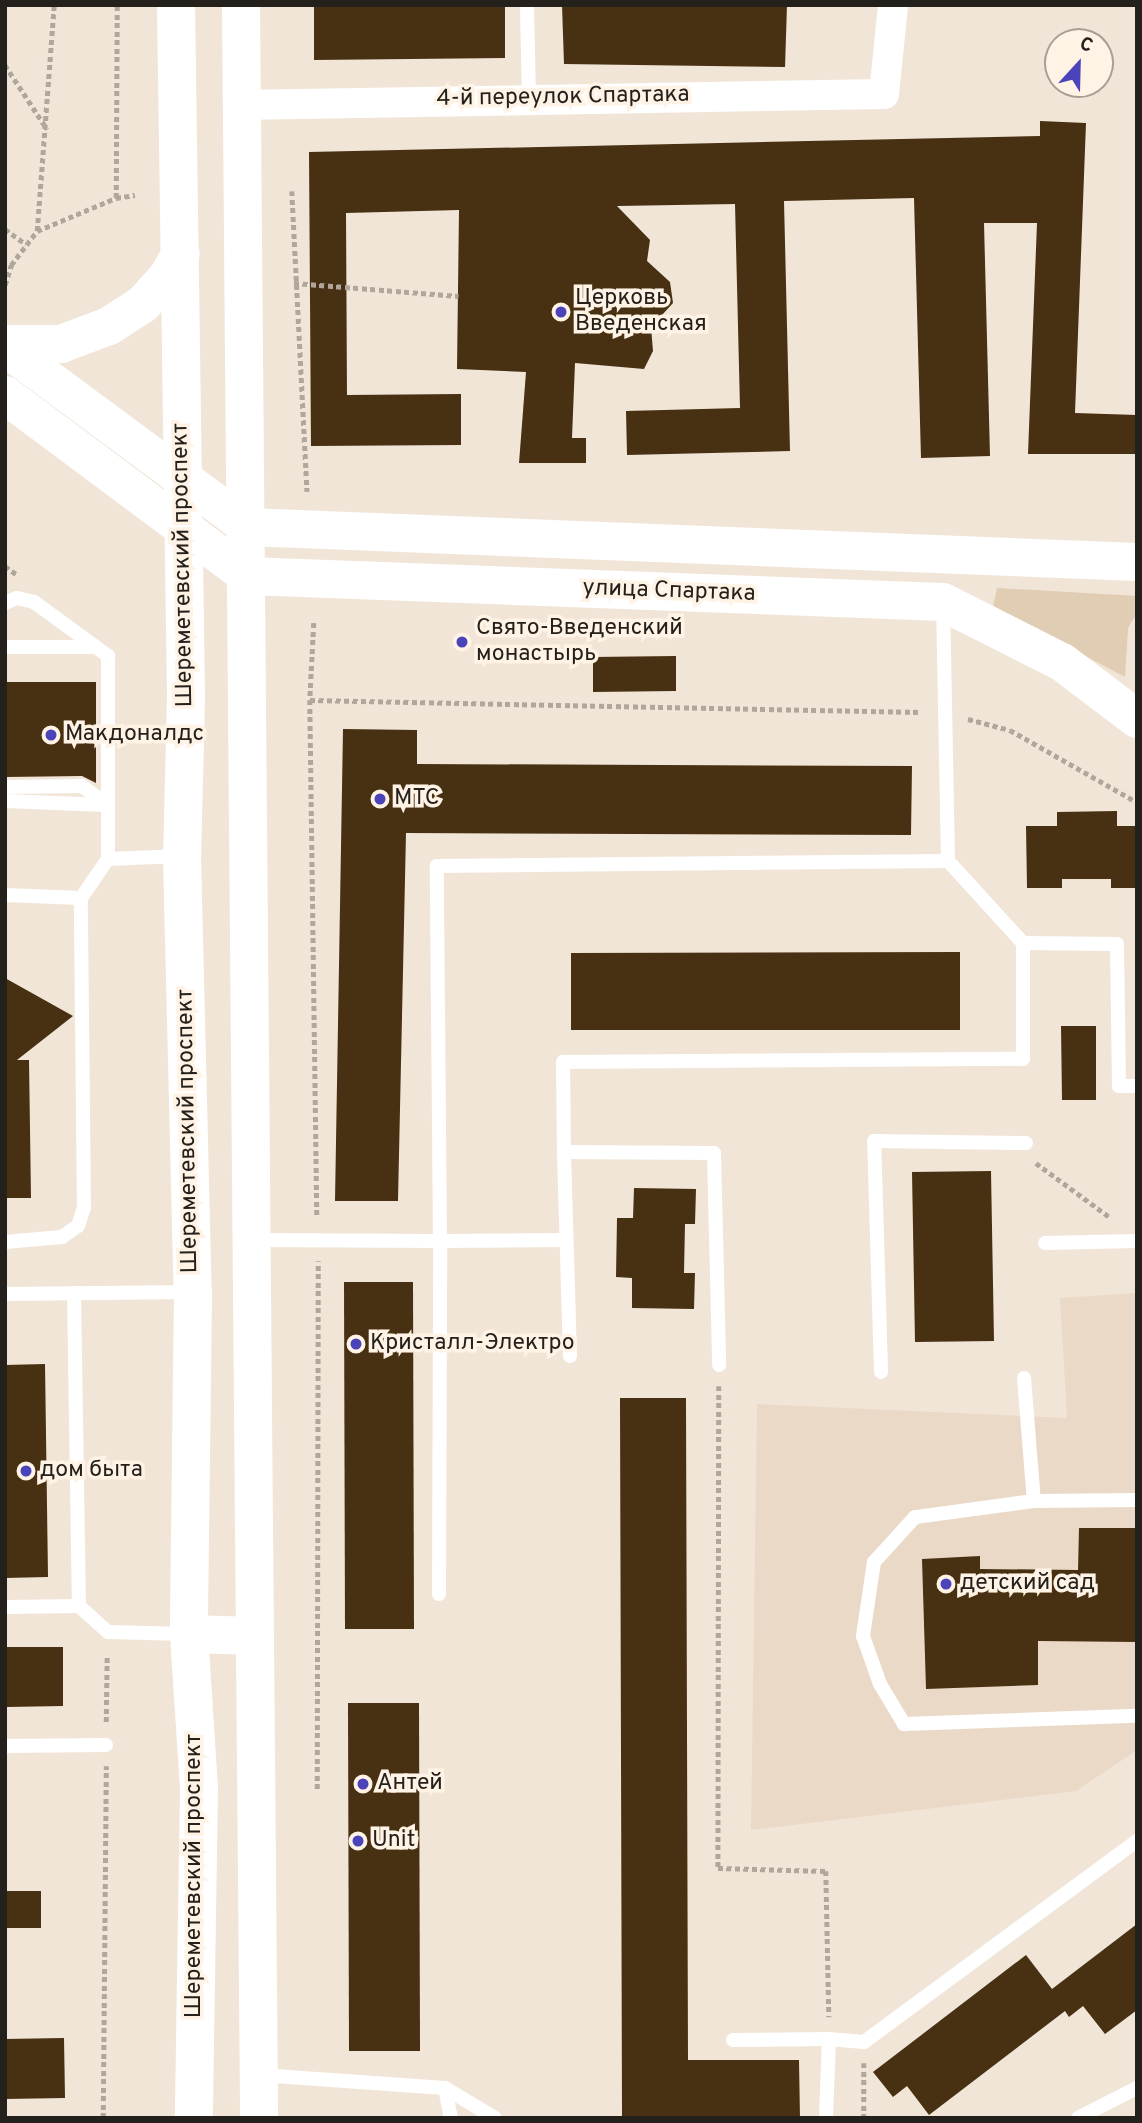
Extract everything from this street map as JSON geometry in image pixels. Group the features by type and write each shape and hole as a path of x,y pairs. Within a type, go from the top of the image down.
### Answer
{"main road":[{"name":"Шереметевский проспект","path":"176,5 184,528 182,856 192,1292 189,1634 199,1787 194,2118"},
{"path":"241,5 248,527 259,2118"},
{"path":"5,346 61,344 109,326 143,304 168,275 181,253"},
{"path":"5,346 248,527 1137,562"},
{"path":"5,395 248,576"},
{"name":"улица Спартака","path":"248,576 943,602 1062,662 1137,719"},
{"name":"Шереметевский проспект","path":"192,1292 253,1289"},
{"path":"189,1634 255,1636"}],"street":[{"name":"4-й переулок Спартака","path":"242,105 884,94 893,5"}],"lane":[{"path":"527,5 529,98"},
{"path":"5,603 17,598 34,602 108,656 108,859 81,898 84,1208 78,1226 62,1237 5,1242"},
{"path":"569,1356 564,1240 563,1062 1023,1059 1023,943 947,860 943,602"},
{"path":"5,647 96,647"},
{"path":"5,787 82,786 107,802"},
{"path":"5,801 107,802"},
{"path":"108,859 182,856"},
{"path":"439,1594 437,866 947,860"},
{"path":"5,895 81,898"},
{"path":"1023,943 1117,944 1119,1086 1137,1086"},
{"path":"881,1372 874,1141 1026,1150"},
{"path":"564,1152 714,1153 719,1365"},
{"path":"253,1240 564,1240"},
{"path":"1045,1242 1137,1241"},
{"path":"5,1294 192,1292"},
{"path":"74,1293 79,1606"},
{"path":"1024,1378 1034,1501"},
{"path":"1137,1500 1034,1501 915,1517 874,1562 863,1636 880,1684 904,1724 1137,1716"},
{"path":"5,1607 79,1606 108,1632 189,1634"},
{"path":"5,1745 106,1745"},
{"path":"733,2040 829,2039 864,2042 1137,1842"},
{"path":"826,2118 829,2039"},
{"path":"259,2075 445,2088 495,2118"},
{"path":"445,2088 451,2118"},
{"path":"1078,2118 1137,2088"}],"path":[{"path":"37,231 47,129 54,5"},
{"path":"116,198 117,5"},
{"path":"5,65 47,129"},
{"path":"292,191 294,283 307,492"},
{"path":"5,285 11,265 37,231 116,198 135,195"},
{"path":"5,229 26,243"},
{"path":"294,283 458,296"},
{"path":"314,623 310,700 946,713 1010,730 1137,802"},
{"path":"1026,1150 1115,1221"},
{"path":"719,1365 718,1868 826,1871 829,2039"},
{"path":"103,2118 108,1632"},
{"path":"864,2042 864,2118"}],"shaded area":[{"path":"997,588 1137,596 1137,613 1128,628 1125,677 993,607"},
{"name":"детский сад","path":"1137,1293 1137,1750 1076,1791 751,1830 757,1404 1067,1418 1060,1298"}],"building":[{"path":"314,5 505,5 505,58 314,60"},
{"path":"562,5 787,5 785,67 564,64"},
{"path":"1040,121 1086,123 1075,413 1137,415 1137,454 1028,454 1037,223 984,223 990,456 921,458 914,198 784,201 790,451 627,455 626,411 740,408 735,204 617,206 650,240 647,261 670,282 673,303 651,327 653,351 644,369 575,363 572,438 586,438 586,463 519,463 526,372 457,369 459,210 346,213 347,395 461,394 461,445 311,446 309,152 1040,136"},
{"path":"676,656 676,691 593,692 593,657"},
{"name":"Макдоналдс","path":"5,682 96,682 96,783 82,776 5,777"},
{"path":"343,729 417,730 417,764 912,766 911,835 406,833 398,1201 335,1201"},
{"path":"1117,811 1117,826 1137,826 1137,888 1111,888 1111,879 1062,879 1062,888 1027,888 1026,826 1057,826 1057,812"},
{"path":"960,952 960,1030 571,1030 571,953"},
{"path":"5,978 73,1016 17,1060 29,1060 31,1198 5,1198"},
{"path":"1061,1026 1096,1026 1096,1100 1062,1100"},
{"path":"991,1171 994,1341 915,1342 912,1172"},
{"path":"634,1188 696,1189 695,1224 685,1224 684,1273 695,1273 694,1309 632,1308 632,1278 616,1277 617,1218 633,1218"},
{"path":"344,1282 413,1282 414,1629 345,1629"},
{"name":"дом быта","path":"45,1364 48,1577 5,1578 5,1365"},
{"path":"620,1398 686,1398 688,2060 799,2060 800,2118 622,2118"},
{"path":"1079,1528 1137,1528 1137,1642 1038,1641 1038,1685 926,1689 922,1559 980,1556 980,1569 1078,1570"},
{"path":"7,1647 63,1647 63,1706 7,1707"},
{"path":"348,1703 419,1703 420,2051 349,2051"},
{"path":"5,1891 41,1891 41,1928 5,1928"},
{"path":"1137,1924 1137,2010 1105,2034 1083,2006 1069,2017 1065,2011 929,2115 907,2086 893,2097 873,2072 1026,1955 1052,1989"},
{"path":"64,2038 65,2098 5,2099 5,2039"}],"place":[{"name":"Церковь Введенская","path":"561,312"},
{"name":"Свято-Введенский монастырь","path":"462,642"},
{"name":"Макдоналдс","path":"51,735"},
{"name":"МТС","path":"380,799"},
{"name":"Кристалл-Электро","path":"356,1344"},
{"name":"дом быта","path":"26,1471"},
{"name":"детский сад","path":"946,1584"},
{"name":"Антей","path":"363,1784"},
{"name":"Unit","path":"358,1841"}]}
